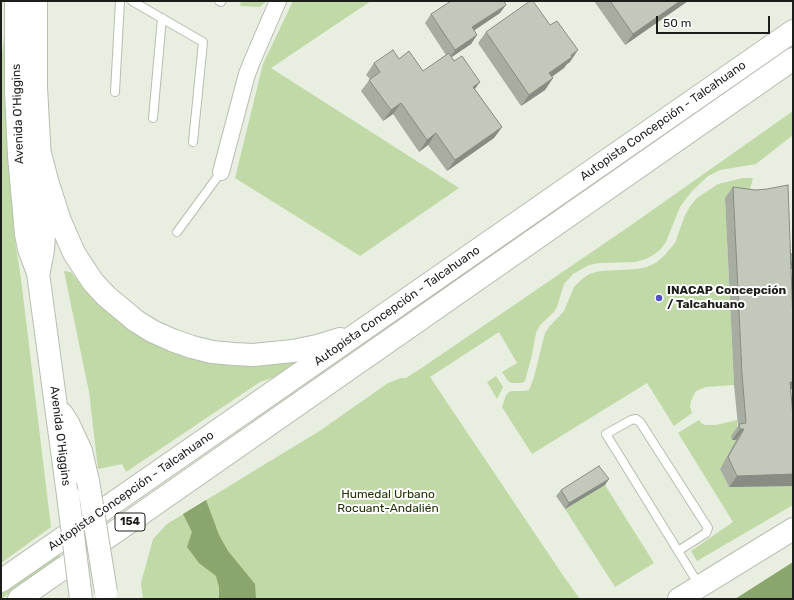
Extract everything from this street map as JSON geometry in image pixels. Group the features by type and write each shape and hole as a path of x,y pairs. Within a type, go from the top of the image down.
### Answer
{"main road":[{"name":"Avenida O'Higgins","path":"16,1 16,92 26,234 29,249 38,272 81,599"},
{"name":"Avenida O'Higgins","path":"36,1 38,146 44,234 43,250 38,272"},
{"name":"Autopista Concepción - Talcahuano","path":"1,581 793,31"},
{"name":"Autopista Concepción - Talcahuano","path":"18,599 793,59"},
{"path":"38,146 48,184 64,232 82,268 101,292 120,310 152,331 192,347 212,352 253,355 293,351 317,346 342,338 365,328"},
{"path":"56,405 75,437 81,451 88,481 106,596"},
{"path":"679,599 793,529"}],"street":[{"path":"221,172 247,74 278,1"}],"lane":[{"path":"115,92 120,1"},
{"path":"132,1 203,42 192,142"},
{"path":"153,118 162,18"},
{"path":"177,232 221,172"},
{"path":"678,551 706,533 708,528 640,422 636,419 631,420 606,434 699,586"}],"green space":[{"path":"241,1 267,1 260,7 240,6"},
{"path":"293,1 371,1 271,68 459,188 360,256 235,178 263,64"},
{"path":"6,16 6,100 14,233 21,279 51,527 1,563 1,64"},
{"name":"Humedal Urbano Rocuant-Andalién","path":"793,111 793,135 756,164 720,170 708,176 692,191 680,207 666,242 660,250 646,259 635,262 600,263 589,265 573,274 564,284 554,312 540,325 536,333 525,381 522,383 511,383 502,372 517,363 499,332 430,377 580,599 143,599 141,583 153,539 167,524 321,430 388,383 401,378 406,378 423,367 627,228"},
{"path":"743,178 753,178 747,201 725,198 734,385 706,387 696,391 691,401 690,407 692,413 674,426 647,383 532,454 502,407 506,395 509,392 529,390 534,377 545,333 564,311 574,287 589,274 600,271 637,269 647,267 657,262 675,243 685,215 697,198 718,184"},
{"path":"64,271 71,272 83,288 101,306 129,327 297,359 298,362 275,377 260,382 126,472 122,464 98,469 89,392"},
{"path":"496,376 503,387 497,399 487,382"},
{"path":"699,420 702,424 716,425 737,420 738,434 732,440 736,440 720,469 729,487 793,486 793,505 697,561 691,551 733,522 678,433"},
{"path":"605,485 654,563 615,587 565,509"},
{"path":"59,552 60,559 1,599 1,589"}],"shaded area":[{"path":"206,500 219,535 228,551 255,584 256,599 219,599 219,587 216,576 199,563 187,547 192,532 183,514"},
{"path":"793,562 793,599 735,599"}],"building":[{"path":"451,1 504,1 506,5 472,27 477,35 455,50 431,14"},
{"path":"530,1 533,1 550,25 557,21 578,50 571,55 572,57 549,73 553,78 529,95 486,32"},
{"path":"610,1 680,1 633,34"},
{"path":"393,50 399,59 409,51 423,71 449,53 454,61 462,56 480,82 473,87 502,127 455,160 436,133 427,140 401,103 391,110 369,80 380,72 374,63"},
{"path":"788,185 793,324 793,382 790,382 793,417 793,474 737,476 728,457 744,429 740,429 739,424 746,423 742,374 733,187 755,190"},
{"path":"791,254 793,254 793,263 791,263"},
{"path":"599,466 609,479 569,503 561,490"}],"place":[{"name":"INACAP Concepción / Talcahuano","path":"659,298"}]}
